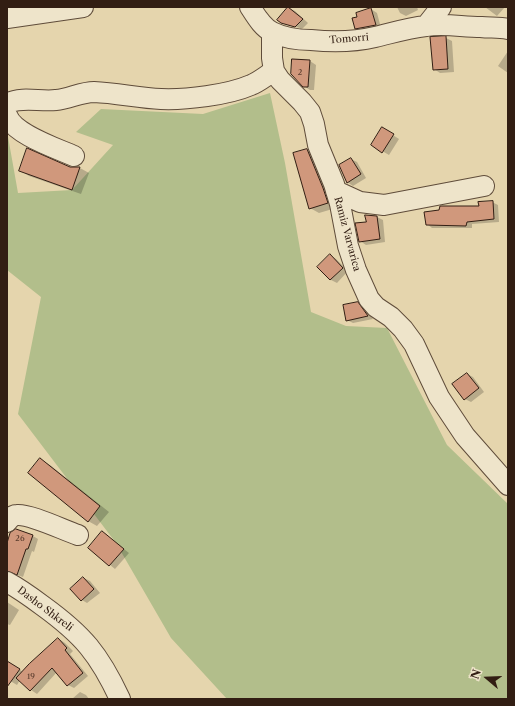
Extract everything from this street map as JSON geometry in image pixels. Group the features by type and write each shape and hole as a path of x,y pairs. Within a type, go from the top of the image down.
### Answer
{"street":[{"path":"7,18 83,7"},
{"path":"7,105 8,102 16,99 55,100 70,98 82,93 93,92 162,99 198,97 241,89 252,85 274,71 272,58 272,32 256,17 250,7"},
{"path":"426,26 441,7"},
{"name":"Tomorri","path":"272,32 285,37 301,40 334,41 374,37 400,30 444,24 499,27 508,29"},
{"name":"Ramiz Varvarica","path":"274,71 280,80 310,112 318,145 336,191 348,246 356,270 369,299 376,307 391,317 403,329 414,344 439,397 465,436 508,485"},
{"path":"7,115 8,119 17,128 35,139 74,156"},
{"path":"336,191 360,202 384,205 484,186"},
{"path":"7,522 13,516 17,515 34,518 78,535"},
{"name":"Dasho Shkreli","path":"7,582 55,614 80,636 92,649 102,664 120,699"}],"green space":[{"path":"270,93 285,163 311,312 346,326 387,328 447,445 508,504 508,699 227,699 171,638 116,543 18,414 41,297 7,270 7,131 18,193 72,190 113,145 76,132 101,109 203,114"}],"building":[{"path":"288,7 303,19 295,27 281,23 277,20"},
{"path":"371,8 376,25 355,29 352,18 357,17 356,13"},
{"path":"446,36 448,69 433,70 430,37"},
{"path":"292,59 310,60 308,87 303,87 291,74"},
{"path":"382,127 394,134 382,153 371,145"},
{"path":"27,148 70,167 80,167 72,190 19,171"},
{"path":"307,149 328,203 309,209 293,153"},
{"path":"351,158 361,174 347,183 339,165"},
{"path":"493,201 494,219 467,222 466,226 426,225 424,212 439,210 440,206 479,206 478,202"},
{"path":"365,215 377,216 380,239 359,242 355,223 366,222"},
{"path":"330,254 343,268 330,280 317,267"},
{"path":"358,302 368,316 346,321 343,305"},
{"path":"467,373 479,388 464,400 452,384"},
{"path":"40,458 100,506 88,522 28,473"},
{"path":"16,529 33,535 28,549 26,549 17,575 7,571 7,543 10,533"},
{"path":"102,531 124,549 109,566 88,548"},
{"path":"83,577 94,589 81,601 70,589"},
{"path":"58,638 67,648 65,650 83,673 67,686 52,668 30,691 16,678"},
{"path":"7,661 20,669 7,687"}]}
